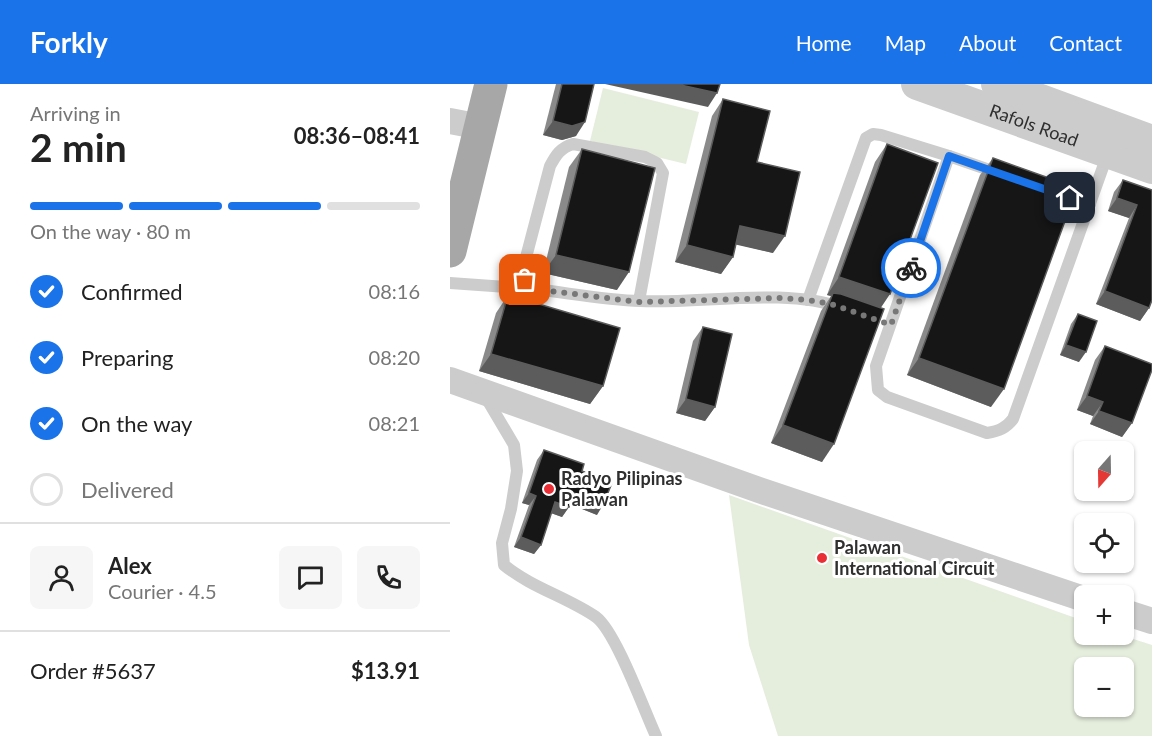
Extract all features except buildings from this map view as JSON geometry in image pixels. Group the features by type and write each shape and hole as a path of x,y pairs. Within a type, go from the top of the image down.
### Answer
{"main road":[{"path":"450,251 465,124 491,84"}],"street":[{"name":"Rafols Road","path":"917,84 1029,101 1152,141"},
{"name":"Rafols Road","path":"997,84 1029,101 1108,152 1152,168"},
{"path":"450,380 759,490 1074,596"},
{"path":"1134,615 1152,621"}],"lane":[{"path":"808,300 866,138 873,134 881,135 1014,178"},
{"path":"534,289 525,280 523,273 549,166 557,152 573,144 645,158 657,163 663,172 639,302"},
{"path":"949,156 886,324 876,366 878,390 887,397 987,433 999,431 1014,419 1108,152"},
{"path":"1047,190 1090,204"},
{"path":"450,283 534,289 639,302 782,298 831,304 851,311"},
{"path":"482,391 514,445 517,471 511,509 502,543 504,565 520,579 598,618 613,639 656,736"}],"green space":[{"path":"603,88 699,112 686,164 590,141"},
{"name":"Palawan International Circuit","path":"729,495 1074,617 1074,645 1134,645 1134,639 1152,645 1152,736 778,736 749,645"}],"way so far":[{"path":"525,280 534,289 639,302 782,298 808,300 831,304 891,325 911,268"}],"place":[{"name":"Radyo Pilipinas Palawan","path":"549,489"},
{"name":"Palawan International Circuit","path":"822,558"}],"route":[{"path":"911,268 949,156 1070,198"}]}
